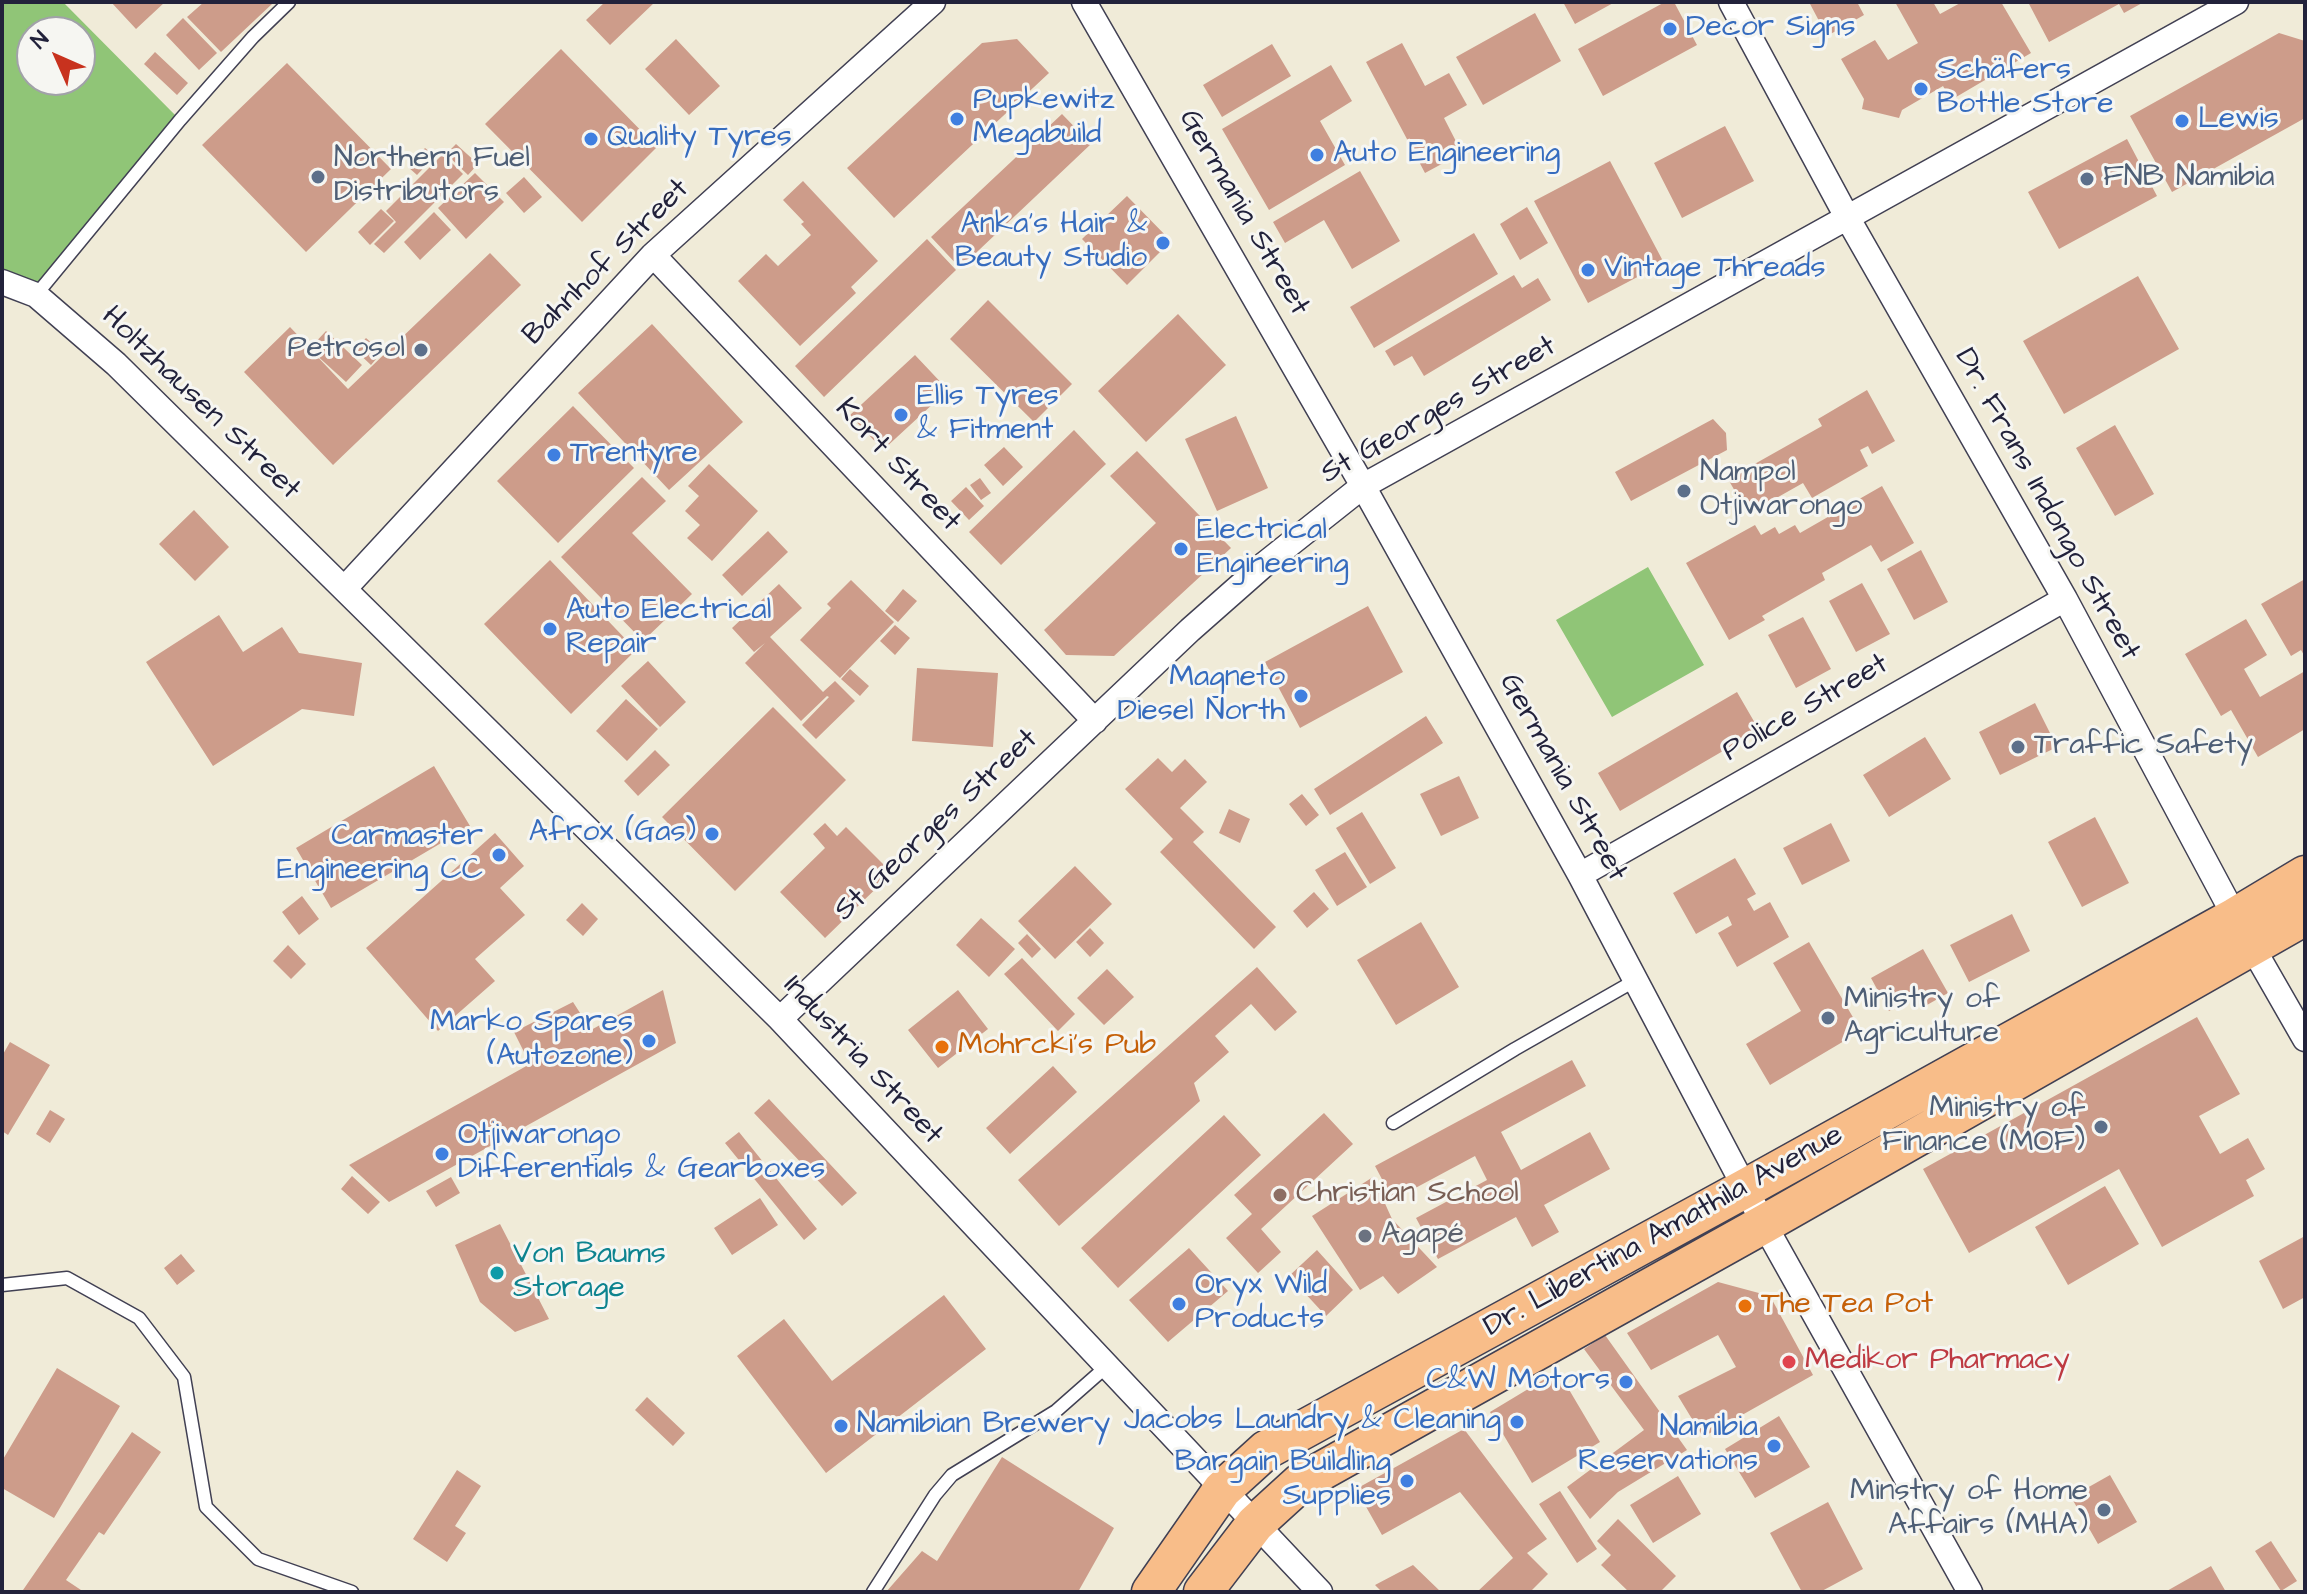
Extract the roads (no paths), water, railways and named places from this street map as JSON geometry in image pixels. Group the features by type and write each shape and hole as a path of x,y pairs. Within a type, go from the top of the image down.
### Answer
{"main road":[{"name":"Dr. Libertina Amathila Avenue","path":"1203,1592 1255,1524 1300,1483 1764,1224 2244,932 2305,875"},
{"name":"Dr. Libertina Amathila Avenue","path":"1151,1592 1222,1490 1266,1450 1746,1188 2244,932 2305,916"}],"street":[{"name":"Bahnhof Street","path":"345,588 653,255 933,2"},
{"name":"Germania Street","path":"1084,2 1363,486 1580,875 1764,1224 1970,1592"},
{"name":"Dr. Frans Indongo Street","path":"1731,2 1847,217 2065,599 2305,1039"},
{"name":"St Georges Street","path":"780,1019 1190,630 1266,563 1363,486 2236,2"},
{"name":"Kort Street","path":"653,255 1095,721"},
{"name":"Holtzhausen Street","path":"2,282 36,295 116,364 345,588"},
{"name":"Industria Street","path":"345,588 780,1019 1320,1592"},
{"name":"Police Street","path":"1580,875 2065,599"}],"lane":[{"path":"36,295 180,120 253,37 289,2"},
{"path":"1393,1123 1636,980"},
{"path":"2,1285 67,1278 139,1318 184,1377 206,1507 258,1559 352,1592"},
{"path":"873,1592 935,1495 952,1475 1056,1411 1106,1367"}],"place":[{"name":"Decor Signs","path":"1670,29"},
{"name":"Schäfers Bottle Store","path":"1921,89"},
{"name":"Pupkewitz Megabuild","path":"957,119"},
{"name":"Lewis","path":"2182,121"},
{"name":"Quality Tyres","path":"591,139"},
{"name":"Auto Engineering","path":"1317,155"},
{"name":"Northern Fuel Distributors","path":"318,177"},
{"name":"FNB Namibia","path":"2087,179"},
{"name":"Anka's Hair & Beauty Studio","path":"1163,243"},
{"name":"Vintage Threads","path":"1588,270"},
{"name":"Petrosol","path":"421,350"},
{"name":"Ellis Tyres & Fitment","path":"901,415"},
{"name":"Trentyre","path":"554,455"},
{"name":"Nampol Otjiwarongo","path":"1684,491"},
{"name":"Electrical Engineering","path":"1181,549"},
{"name":"Auto Electrical Repair","path":"550,629"},
{"name":"Magneto Diesel North","path":"1301,696"},
{"name":"Traffic Safety","path":"2018,747"},
{"name":"Afrox (Gas)","path":"712,834"},
{"name":"Carmaster Engineering CC","path":"499,855"},
{"name":"Ministry of Agriculture","path":"1828,1018"},
{"name":"Marko Spares (Autozone)","path":"649,1041"},
{"name":"Mohrcki's Pub","path":"942,1047"},
{"name":"Ministry of Finance (MOF)","path":"2101,1127"},
{"name":"Otjiwarongo Differentials & Gearboxes","path":"442,1154"},
{"name":"Christian School","path":"1280,1195"},
{"name":"Agapé","path":"1365,1236"},
{"name":"Von Baums Storage","path":"497,1273"},
{"name":"Oryx Wild Products","path":"1179,1304"},
{"name":"The Tea Pot","path":"1745,1306"},
{"name":"Medikor Pharmacy","path":"1789,1362"},
{"name":"C&W Motors","path":"1626,1382"},
{"name":"Jacobs Laundry & Cleaning","path":"1517,1422"},
{"name":"Namibian Brewery","path":"841,1426"},
{"name":"Namibia Reservations","path":"1774,1446"},
{"name":"Bargain Buildling Supplies","path":"1407,1481"},
{"name":"Minstry of Home Affairs (MHA)","path":"2104,1510"}]}
